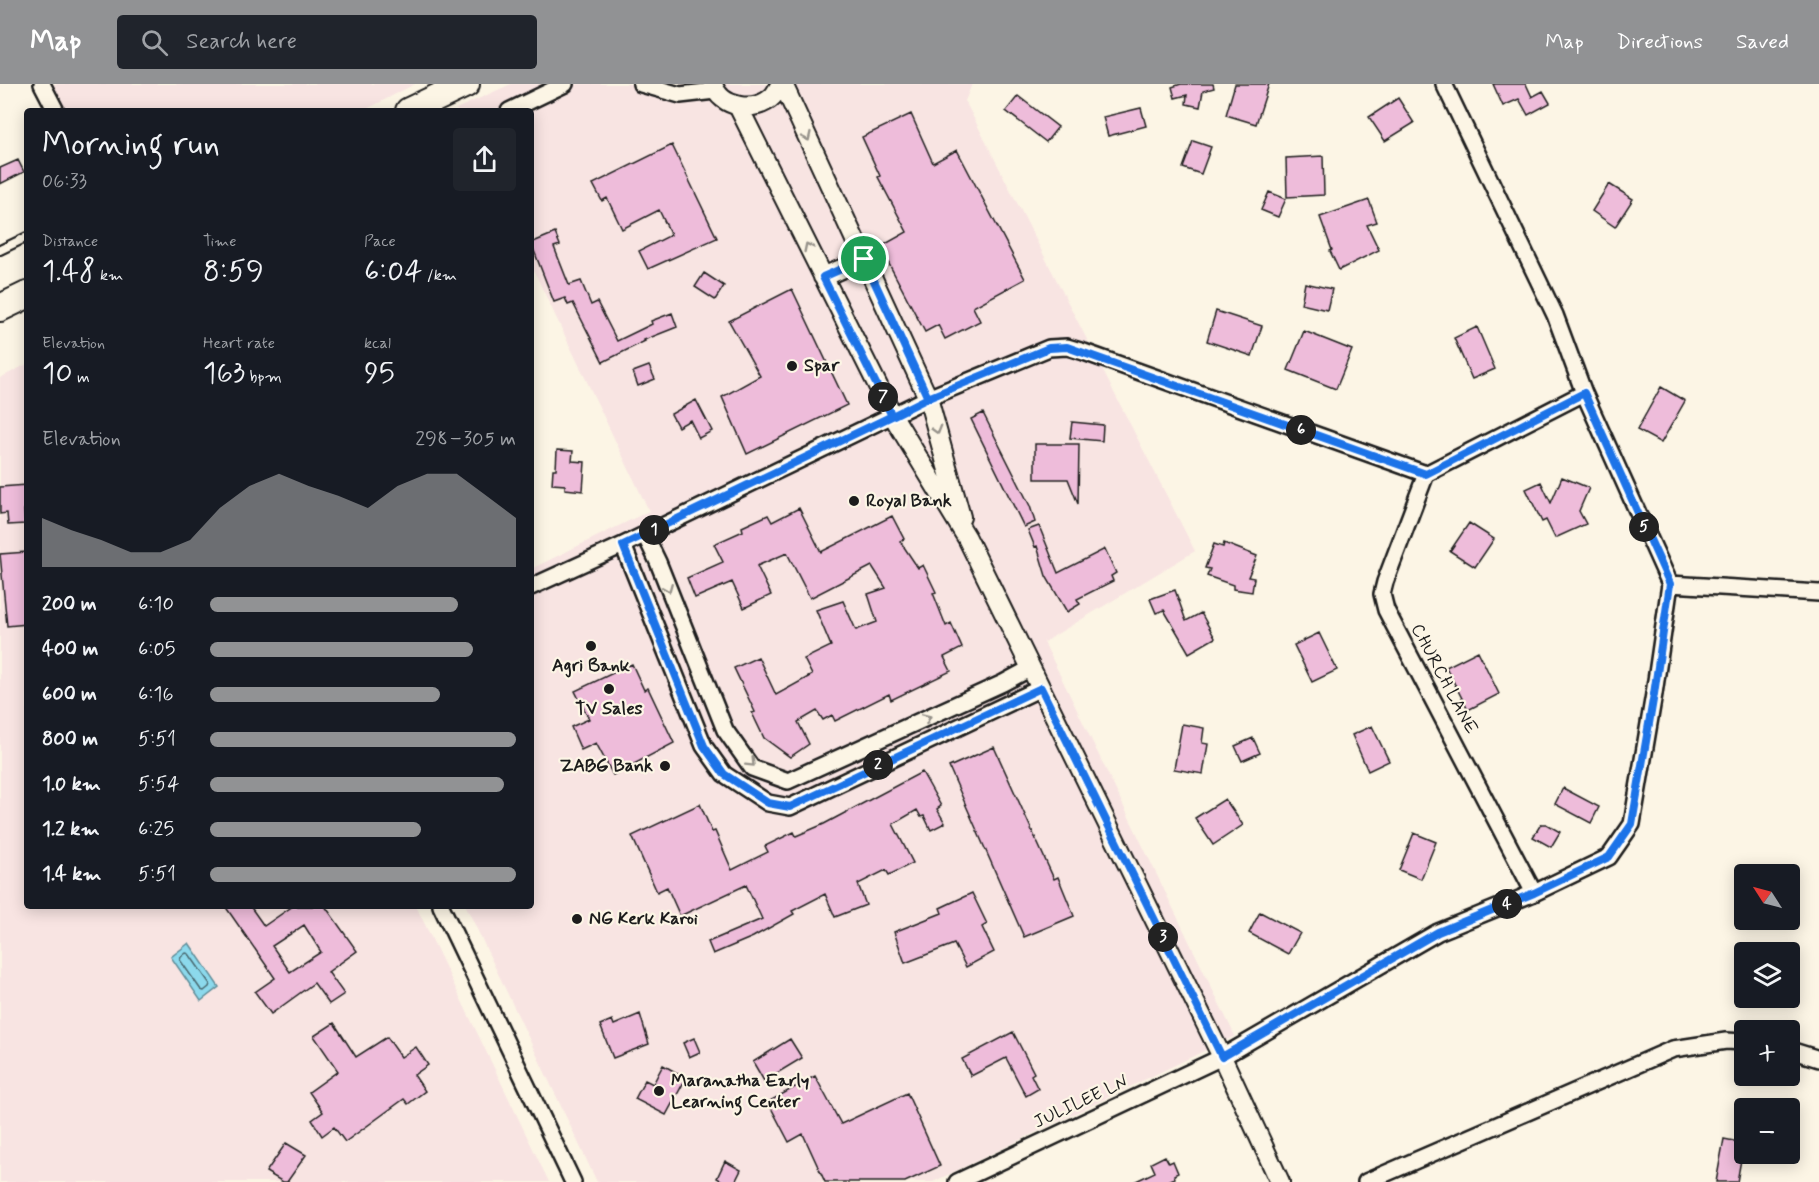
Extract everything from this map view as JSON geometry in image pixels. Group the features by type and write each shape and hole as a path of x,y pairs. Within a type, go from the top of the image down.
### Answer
{"highway":[{"path":"416,108 466,84"},
{"path":"0,308 24,296"}],"street":[{"path":"42,84 54,108"},
{"path":"515,108 565,84"},
{"path":"641,84 680,94 714,87 725,101 738,106 756,106 772,97 782,84 928,398 967,538"},
{"path":"1444,84 1555,315 1584,393 1670,584 1819,593"},
{"path":"738,106 892,416 967,538 1222,1057 1280,1182"},
{"path":"823,277 864,259"},
{"path":"534,586 645,535 928,398 1049,348 1067,347 1426,474 1584,393"},
{"name":"CHURCH LANE","path":"1426,474 1385,582 1383,594 1386,610 1534,893"},
{"path":"645,535 725,730 753,768 788,781 1031,668"},
{"path":"623,545 704,746 724,774 768,803 790,807 1041,688"},
{"name":"JULILEE LN","path":"957,1182 1222,1057 1438,932 1534,893 1609,857 1632,824 1670,584"},
{"path":"677,680 701,671"},
{"path":"835,759 845,781"},
{"path":"442,909 573,1182"},
{"path":"1366,1182 1673,1049 1734,1041"},
{"path":"1800,1053 1819,1059"}],"lane":[{"path":"0,250 24,238"}],"shaded area":[{"path":"48,84 415,84 369,108 62,108"},
{"path":"511,84 972,84 965,101 1195,551 1044,642 1235,1036 933,1182 597,1182 467,909 534,909 534,568 649,511 534,271 534,108 458,108"},
{"path":"24,366 24,909 417,909 549,1182 0,1182 0,378"}],"water":[{"path":"189,943 219,987 201,1001 171,957"}],"building":[{"path":"1181,84 1213,84 1214,88 1203,91 1200,107 1186,104 1187,95 1175,98 1172,87"},
{"path":"1235,84 1269,84 1256,124 1226,115"},
{"path":"1493,84 1526,84 1532,97 1543,91 1550,103 1528,115 1519,99 1503,106"},
{"path":"1018,96 1058,127 1046,142 1006,111"},
{"path":"1398,98 1414,123 1385,141 1369,117"},
{"path":"1141,108 1146,126 1108,136 1103,117"},
{"path":"911,114 933,163 957,150 1025,279 973,307 980,321 945,339 938,325 925,332 880,247 907,232 878,177 880,176 862,137"},
{"path":"1193,141 1211,147 1201,174 1183,168"},
{"path":"672,145 717,238 648,269 639,251 671,235 659,210 622,229 607,198 602,201 593,184"},
{"path":"1323,156 1324,195 1287,197 1286,158"},
{"path":"18,160 24,172 0,184 0,168"},
{"path":"1609,184 1633,199 1615,227 1592,211"},
{"path":"1269,192 1286,199 1278,217 1261,210"},
{"path":"1369,200 1377,222 1367,225 1379,250 1339,270 1330,251 1332,250 1320,217"},
{"path":"555,233 560,245 554,247 569,285 581,281 591,305 597,302 617,341 652,324 651,321 672,313 677,327 644,340 603,362 573,303 568,305 565,298 554,302 534,251 534,242"},
{"path":"704,273 724,286 715,300 695,287"},
{"path":"1305,283 1332,289 1327,310 1301,304"},
{"name":"Spar","path":"792,289 847,405 747,454 722,397 760,376 729,321"},
{"path":"1216,311 1262,326 1252,356 1207,341"},
{"path":"1477,327 1495,369 1472,379 1454,338"},
{"path":"1304,331 1352,350 1336,389 1288,370"},
{"path":"649,366 655,379 638,386 633,372"},
{"path":"1661,387 1685,401 1661,443 1637,430"},
{"path":"696,400 712,431 699,438 690,420 678,427 671,414"},
{"path":"983,413 1030,506 1035,522 1024,527 971,419"},
{"path":"1072,422 1103,425 1102,441 1070,438"},
{"path":"1035,444 1079,444 1078,504 1068,479 1035,479"},
{"path":"557,450 573,451 572,461 585,462 583,491 565,489 565,485 552,484"},
{"path":"1562,477 1589,488 1579,511 1586,524 1555,538 1546,520 1542,522 1526,489 1541,482 1551,503"},
{"path":"24,485 24,524 8,525 7,513 0,514 0,487"},
{"path":"799,508 821,552 892,516 904,539 900,541 918,568 923,565 936,592 933,593 946,626 951,623 962,648 944,657 951,671 891,700 889,694 835,721 832,715 823,720 817,711 798,722 809,744 790,757 764,738 752,713 755,712 734,668 758,657 776,695 812,675 804,659 831,646 816,610 843,601 856,630 877,622 868,594 886,588 872,566 810,598 787,553 757,566 771,595 744,608 732,582 695,598 687,578 723,562 714,544 743,531 742,527 768,515 772,522"},
{"path":"1469,523 1494,539 1475,567 1450,551"},
{"path":"1039,526 1058,573 1105,549 1116,573 1111,576 1113,581 1077,599 1080,604 1067,612 1046,576 1037,546 1035,547 1028,530"},
{"path":"1224,543 1257,556 1248,577 1254,578 1252,592 1233,589 1233,585 1207,576 1210,569 1205,568 1214,544 1223,547"},
{"path":"24,552 24,624 7,626 0,554"},
{"path":"1175,590 1186,621 1201,613 1215,638 1189,653 1164,610 1156,613 1150,599"},
{"path":"1319,633 1337,670 1312,682 1294,645"},
{"path":"1478,651 1499,694 1468,710 1446,667"},
{"path":"632,664 644,690 648,688 674,743 613,775 596,743 581,750 571,727 589,719 575,691"},
{"path":"1182,724 1204,728 1202,743 1208,744 1203,774 1174,769"},
{"path":"1372,726 1389,761 1368,771 1352,735"},
{"path":"1253,738 1260,753 1242,761 1235,746"},
{"path":"994,747 1054,879 1058,877 1074,916 1024,937 949,767"},
{"path":"922,772 941,806 937,809 945,823 931,830 924,816 921,817 917,810 893,824 913,863 889,875 886,870 858,884 866,905 835,917 825,894 792,911 794,914 753,937 713,954 708,942 762,919 746,885 680,916 667,887 657,892 632,836 700,804 732,870 768,852 765,846 794,832 796,836 824,824"},
{"path":"1563,788 1599,807 1591,823 1555,804"},
{"path":"1225,799 1243,825 1213,845 1195,818"},
{"path":"1541,824 1546,824 1560,832 1551,847 1533,837"},
{"path":"1414,833 1436,842 1421,879 1399,870"},
{"path":"972,893 987,924 982,927 994,952 966,967 954,944 905,963 894,932 942,913 940,908"},
{"path":"227,909 252,909 264,926 289,909 327,909 357,951 328,972 344,994 329,1004 314,983 271,1014 255,992 275,978","holes":["304,925 321,952 290,972 272,946"]},
{"path":"1260,912 1300,933 1288,954 1249,933"},
{"path":"640,1014 649,1044 613,1058 600,1025 612,1020 614,1025"},
{"path":"334,1023 356,1057 387,1037 401,1057 416,1047 428,1065 414,1075 425,1091 408,1104 404,1099 345,1142 334,1127 322,1136 312,1120 323,1112 309,1092 338,1071 314,1036"},
{"path":"1013,1032 1034,1073 1031,1075 1038,1089 1026,1096 1006,1058 971,1076 962,1059"},
{"path":"694,1038 700,1052 689,1057 683,1043"},
{"path":"790,1039 802,1058 764,1081 753,1062"},
{"name":"Maranatha Early Learning Center","path":"663,1065 686,1078 666,1115 635,1099 645,1080 653,1084"},
{"path":"815,1076 841,1124 907,1093 940,1166 905,1182 825,1182 803,1134 789,1142 768,1102"},
{"path":"1724,1139 1734,1141 1734,1164 1740,1164 1737,1182 1716,1182"},
{"path":"286,1143 306,1155 287,1182 283,1182 266,1172"},
{"path":"1165,1156 1169,1163 1173,1161 1178,1173 1174,1175 1175,1178 1166,1182 1134,1182 1155,1172 1151,1163"},
{"path":"725,1161 741,1170 735,1182 724,1182 717,1178"}],"place":[{"name":"Spar","path":"792,366"},
{"name":"Royal Bank","path":"854,501"},
{"name":"Agri Bank","path":"591,646"},
{"name":"TV Sales","path":"609,689"},
{"name":"ZABG Bank","path":"665,766"},
{"name":"NG Kerk Karoi","path":"577,919"},
{"name":"Maranatha Early Learning Center","path":"659,1091"}],"route":[{"path":"864,259 823,277 892,416 928,398 1049,348 1067,347 1426,474 1584,393 1670,584 1632,824 1609,857 1534,893 1438,932 1222,1057 1041,688 790,807 768,803 724,774 704,746 623,545 892,416 928,398 864,259"}]}
